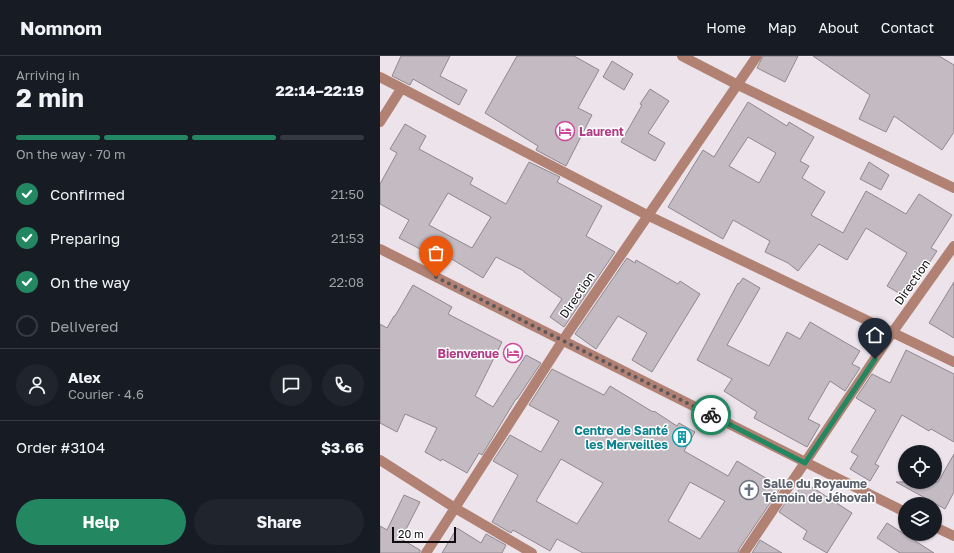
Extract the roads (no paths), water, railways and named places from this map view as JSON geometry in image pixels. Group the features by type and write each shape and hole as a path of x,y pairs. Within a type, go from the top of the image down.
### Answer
{"street":[{"path":"682,56 738,85 954,188"},
{"name":"Direction","path":"426,553 563,340 757,56"},
{"path":"380,77 647,215 954,362"},
{"path":"380,122 401,88"},
{"name":"Direction","path":"744,553 892,333 954,246"},
{"path":"380,249 898,509"},
{"path":"380,460 455,508 532,553"},
{"path":"942,530 954,536"}],"place":[{"name":"Laurent","path":"565,131"},
{"name":"Bienvenue","path":"513,353"},
{"name":"Centre de Santé les Merveilles","path":"682,437"},
{"name":"Salle du Royaume Témoin de Jéhovah","path":"749,490"}]}
